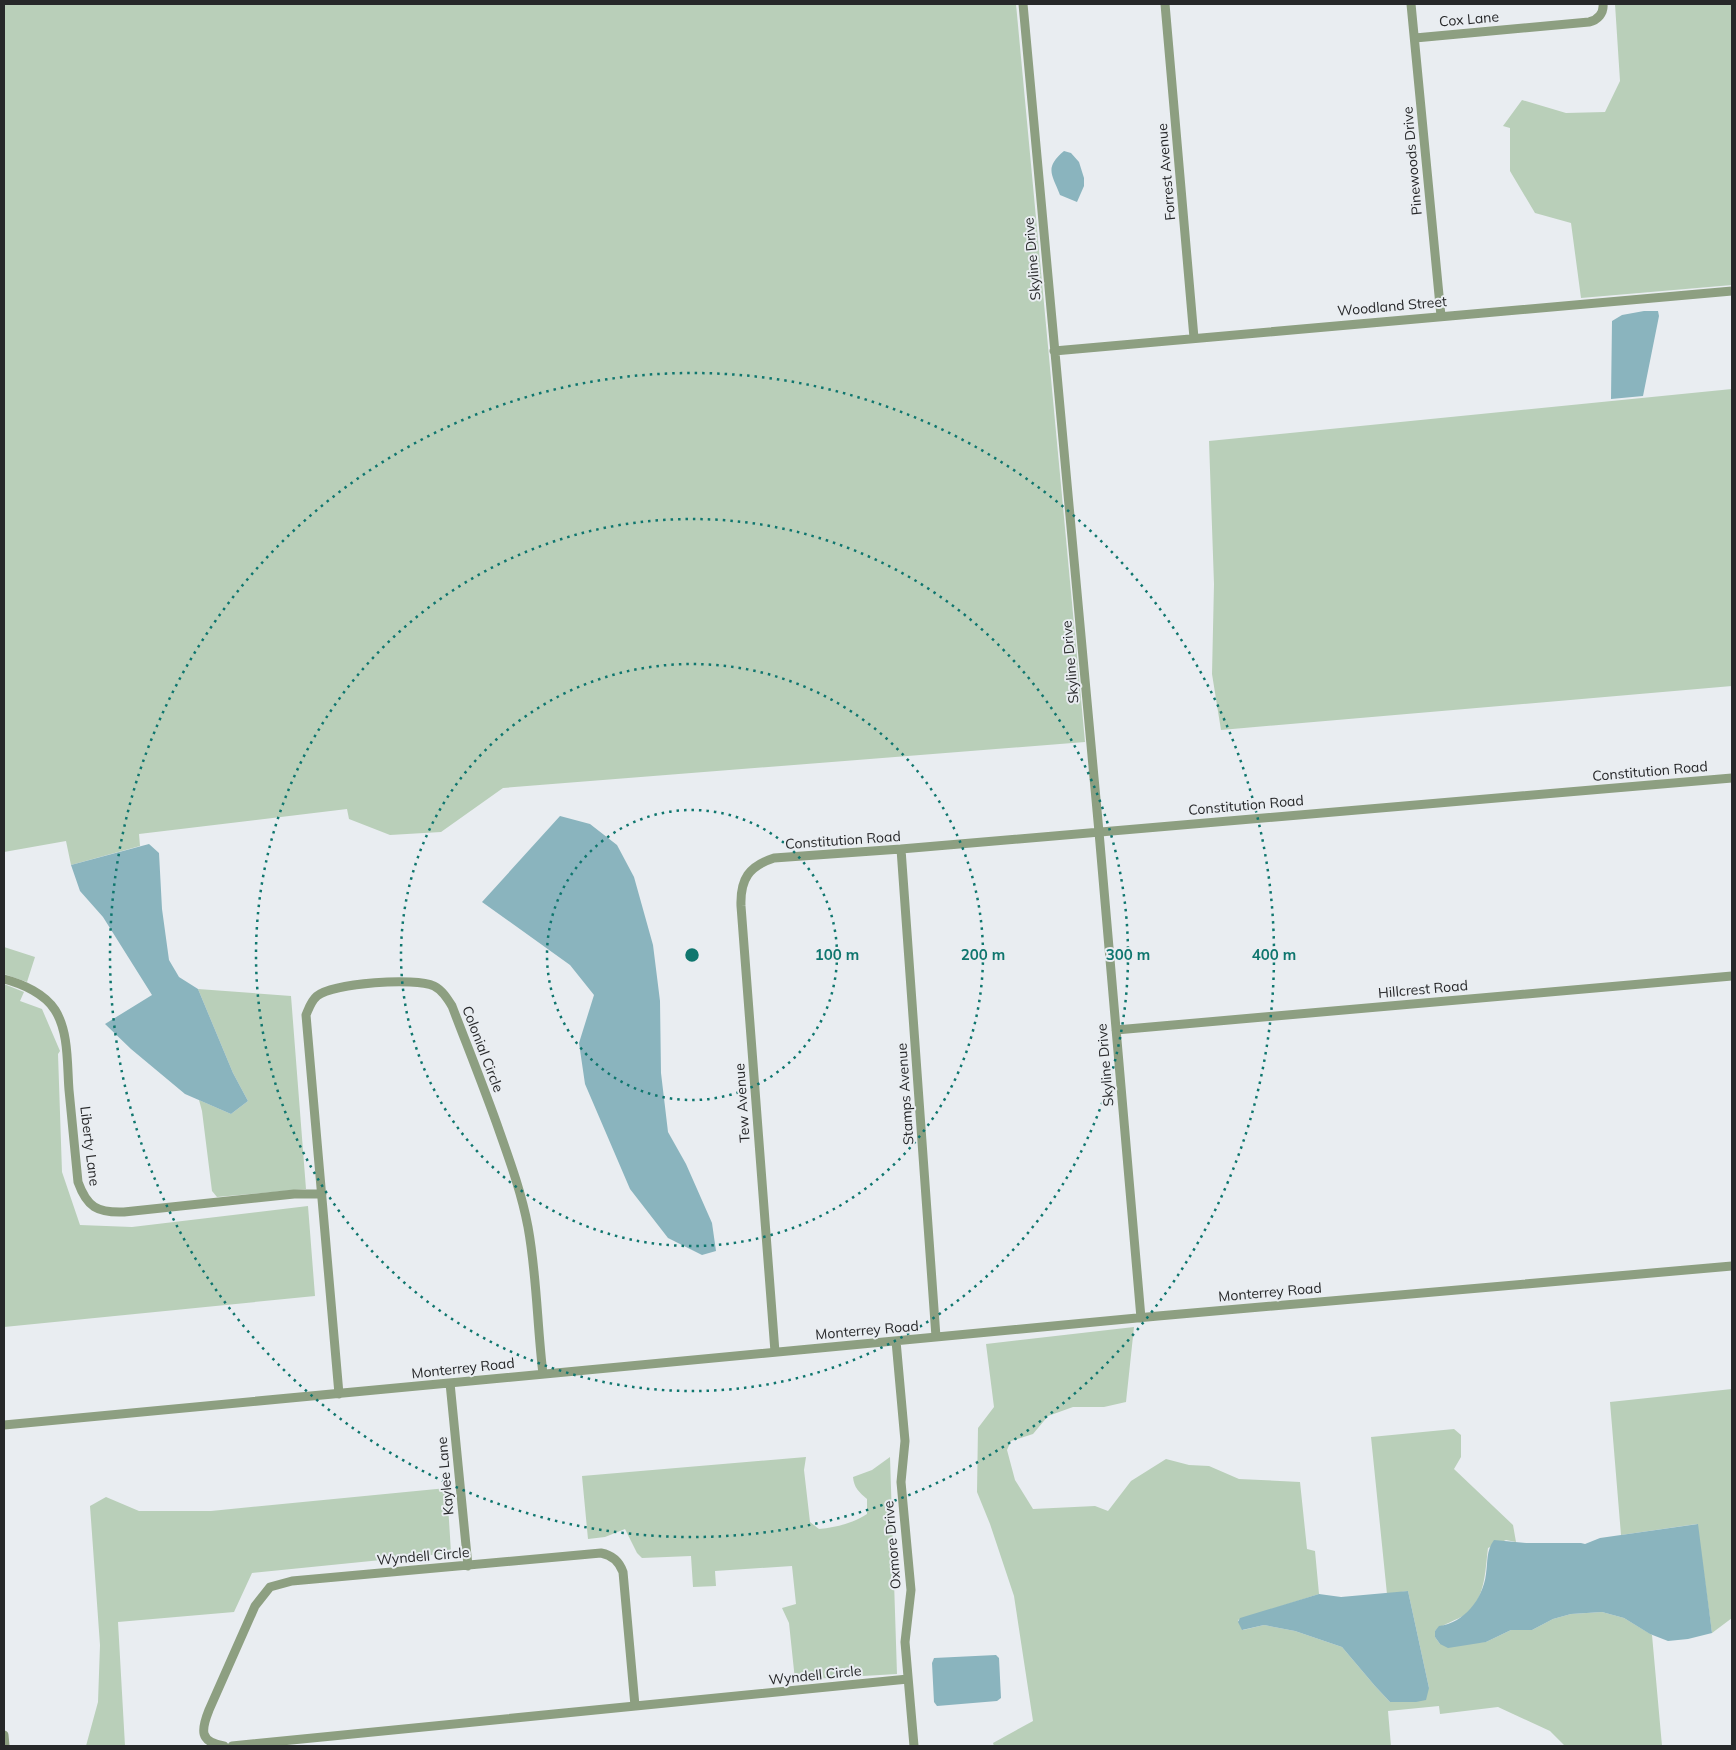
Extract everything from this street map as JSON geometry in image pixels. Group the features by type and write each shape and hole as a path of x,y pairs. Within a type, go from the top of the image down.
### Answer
{"street":[{"name":"Skyline Drive","path":"1024,4 1141,1318"},
{"name":"Forrest Avenue","path":"1165,4 1194,338"},
{"name":"Pinewoods Drive","path":"1411,4 1441,316"},
{"name":"Cox Lane","path":"1415,38 1589,22 1598,18 1603,9 1603,4"},
{"name":"Woodland Street","path":"1054,351 1732,291"},
{"name":"Constitution Road","path":"763,862 774,858 901,849 1732,778"},
{"name":"Stamps Avenue","path":"901,849 936,1337"},
{"name":"Tew Avenue","path":"763,862 749,872 742,886 741,895 775,1352"},
{"name":"Hillcrest Road","path":"1116,1030 1732,976"},
{"name":"Liberty Lane","path":"4,979 28,988 47,1000 61,1022 67,1057 78,1182 84,1197 93,1206 105,1211 124,1212 294,1194 322,1194"},
{"name":"Colonial Circle","path":"339,1394 306,1026 306,1016 310,1005 319,994 334,988 418,982 433,986 442,991 452,1006 487,1096 520,1195 528,1226 533,1260 542,1374"},
{"name":"Monterrey Road","path":"4,1425 1141,1318 1732,1266"},
{"name":"Oxmore Drive","path":"896,1341 905,1441 901,1482 910,1590 905,1642 914,1746"},
{"name":"Kaylee Lane","path":"450,1383 468,1566"},
{"name":"Wyndell Circle","path":"224,1746 212,1744 206,1738 203,1730 204,1721 255,1606 270,1587 292,1581 601,1553 608,1554 620,1564 623,1572 636,1706"},
{"name":"Wyndell Circle","path":"232,1746 908,1679"},
{"path":"4,1735 5,1746"}],"green space":[{"path":"4,4 1016,4 1085,742 503,788 441,832 390,835 349,819 347,809 139,834 140,846 71,865 66,841 4,852"},
{"path":"1615,4 1732,4 1732,285 1581,298 1571,223 1535,213 1510,171 1510,128 1503,126 1522,100 1566,113 1605,112 1620,81"},
{"path":"1732,389 1732,686 1221,730 1212,674 1214,584 1209,441"},
{"path":"4,947 35,957 27,982 4,974"},
{"path":"4,984 24,992 20,1001 42,1009 60,1051 58,1054 62,1172 80,1225 132,1227 308,1206 315,1296 4,1327"},
{"path":"198,989 291,996 306,1189 217,1197 212,1191 199,1100 231,1114 248,1101 233,1073"},
{"path":"1134,1327 1126,1402 1104,1407 1073,1407 1048,1416 1033,1434 1011,1441 1007,1450 1015,1480 1033,1509 1095,1506 1108,1511 1131,1481 1166,1459 1189,1465 1209,1466 1239,1479 1300,1482 1307,1549 1315,1551 1319,1594 1238,1620 1243,1630 1264,1625 1295,1631 1342,1647 1390,1702 1429,1688 1408,1591 1387,1594 1371,1437 1454,1429 1461,1435 1461,1457 1454,1469 1513,1525 1516,1542 1506,1540 1488,1548 1481,1592 1473,1607 1466,1614 1435,1631 1435,1637 1440,1644 1486,1642 1511,1630 1532,1630 1553,1619 1571,1614 1602,1612 1624,1618 1652,1635 1662,1746 1565,1746 1550,1731 1498,1707 1440,1714 1439,1706 1388,1711 1391,1746 994,1746 993,1743 1033,1721 1014,1596 990,1524 977,1492 978,1428 994,1407 986,1344"},
{"path":"1732,1389 1732,1618 1712,1633 1697,1524 1621,1535 1610,1402"},
{"path":"806,1457 804,1470 810,1522 819,1529 844,1525 867,1514 867,1499 857,1490 853,1477 872,1470 890,1457 897,1674 795,1680 789,1623 782,1608 796,1604 792,1566 715,1571 716,1586 693,1587 691,1556 642,1558 637,1553 625,1529 605,1537 588,1539 582,1476"},
{"path":"447,1488 451,1553 252,1573 234,1612 118,1622 125,1746 86,1746 98,1702 100,1645 90,1506 106,1497 139,1511 211,1511"}],"water":[{"path":"1064,151 1071,153 1079,162 1084,178 1084,186 1077,202 1060,195 1052,176 1054,162"},
{"path":"1644,311 1658,311 1659,316 1643,396 1611,399 1612,321 1622,315"},
{"path":"560,816 590,824 617,845 634,877 653,945 660,1001 661,1073 668,1132 686,1164 712,1223 716,1251 702,1255 668,1238 630,1189 585,1084 579,1043 594,995 570,965 482,902"},
{"path":"149,844 159,853 162,909 169,960 179,977 198,989 233,1073 248,1101 231,1114 185,1094 131,1049 105,1024 152,995 103,917 80,891 71,865"},
{"path":"1698,1524 1712,1633 1688,1639 1668,1641 1650,1634 1624,1618 1602,1612 1571,1614 1553,1619 1532,1630 1511,1630 1486,1642 1448,1648 1440,1644 1435,1637 1435,1631 1439,1626 1448,1624 1464,1615 1476,1601 1484,1583 1488,1552 1494,1540 1526,1543 1585,1544 1600,1538"},
{"path":"1408,1591 1429,1688 1426,1700 1416,1702 1390,1702 1342,1647 1295,1631 1264,1625 1242,1630 1238,1622 1240,1618 1319,1594 1341,1597"},
{"path":"996,1655 999,1658 1001,1698 997,1701 937,1706 934,1702 932,1663 934,1658"}]}
